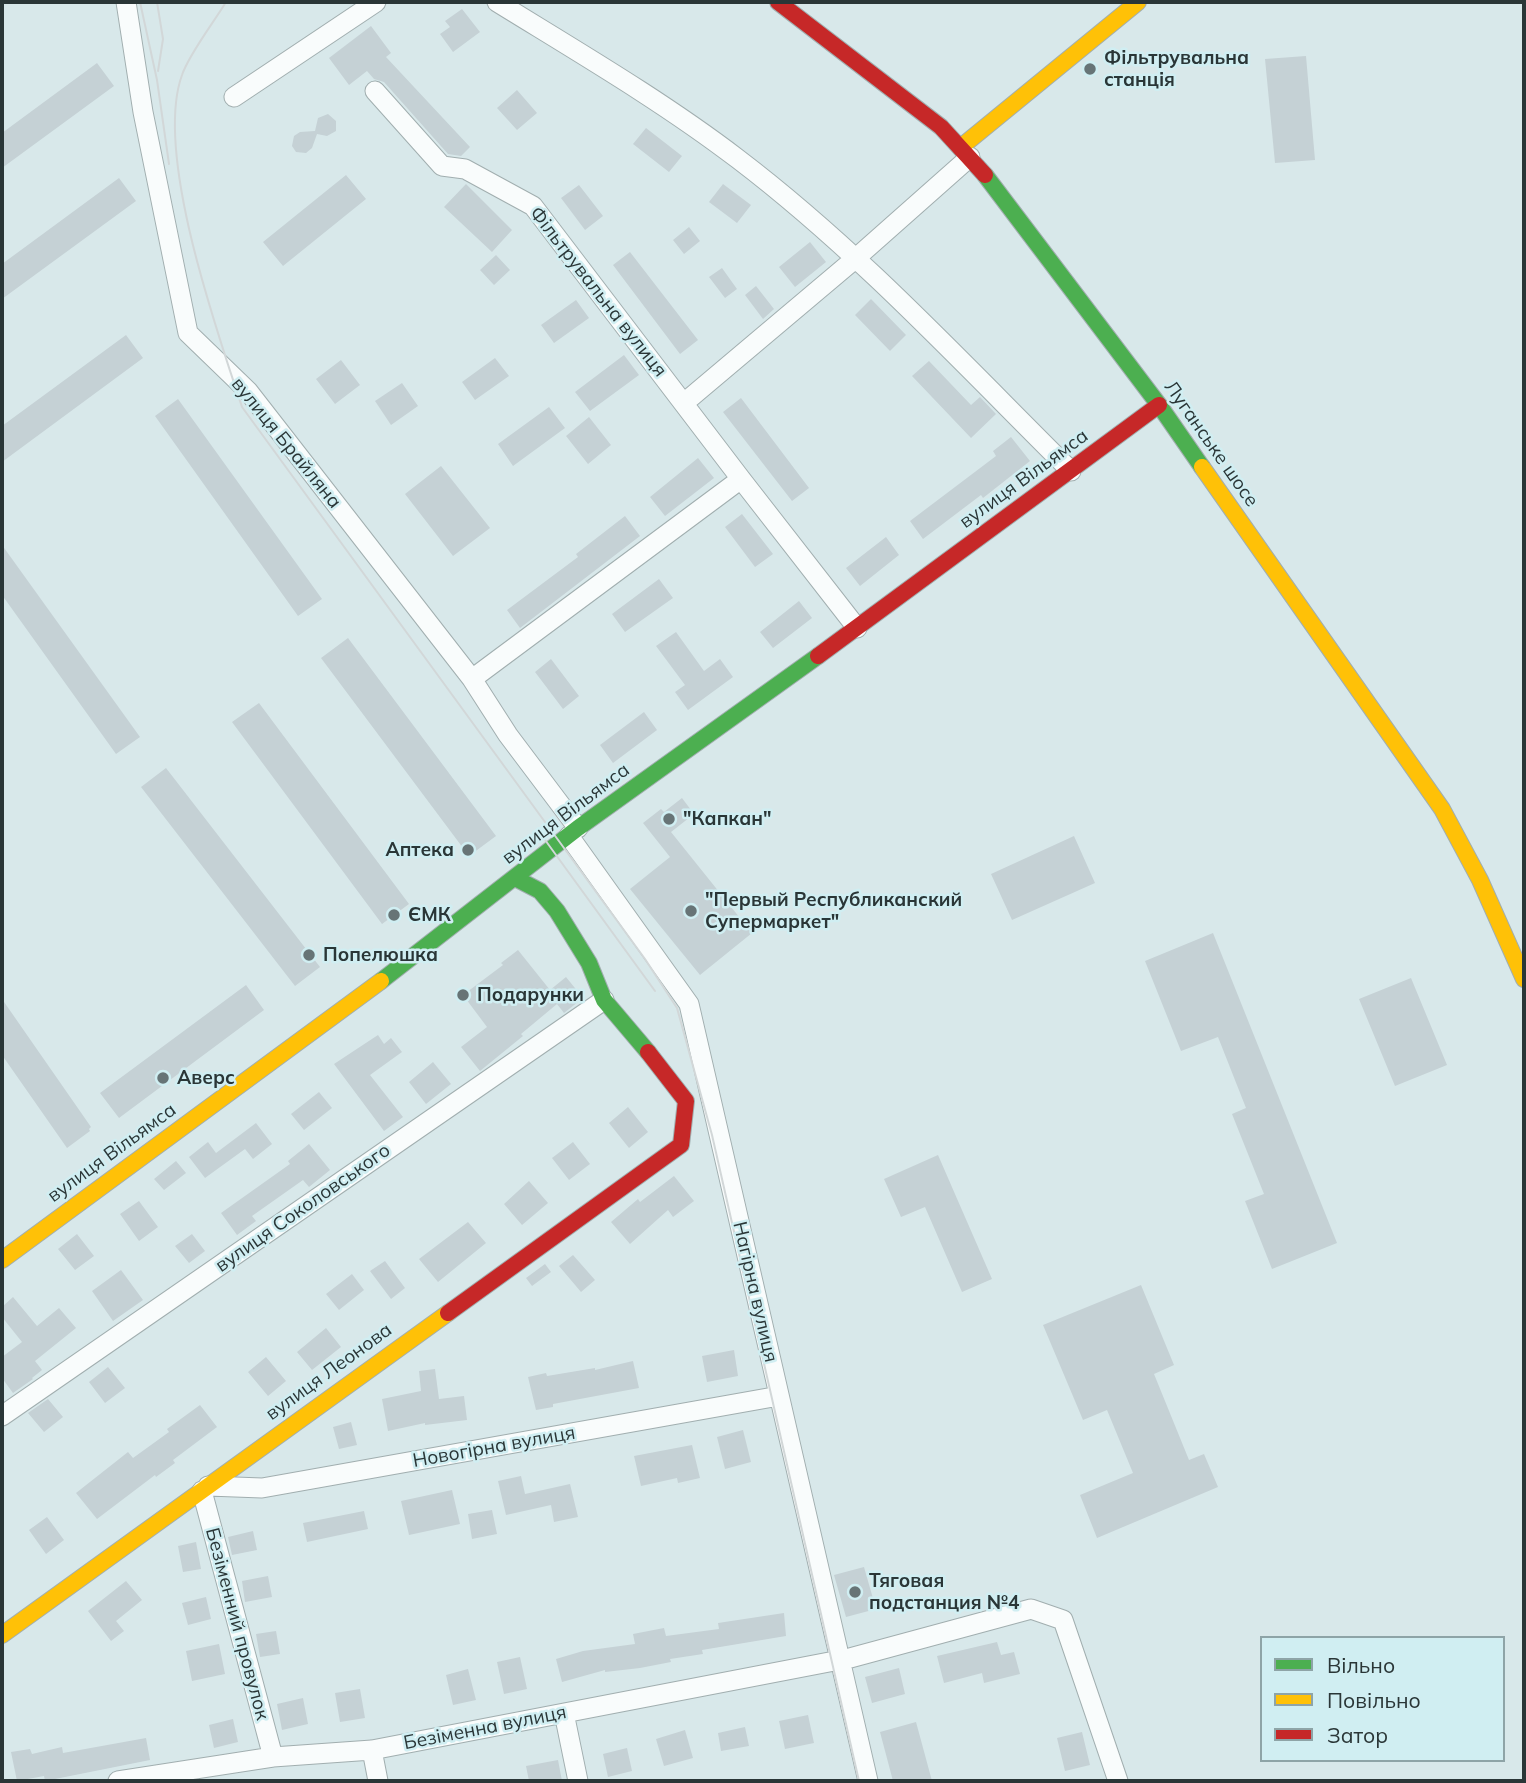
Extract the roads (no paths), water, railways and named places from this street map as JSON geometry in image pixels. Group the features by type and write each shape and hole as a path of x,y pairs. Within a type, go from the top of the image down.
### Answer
{"street":[{"name":"вулиця Брайляна","path":"126,2 143,113 188,333 248,391 472,679 573,832"},
{"path":"234,97 376,2"},
{"path":"497,2 643,93 737,158 856,258 1071,471"},
{"name":"Луганське шосе","path":"778,2 941,127 988,178 1158,405 1450,822 1494,908 1524,979"},
{"path":"684,403 856,258 965,152 1138,2"},
{"name":"Фільтрувальна вулиця","path":"375,91 442,166 465,169 533,206 857,628"},
{"name":"вулиця Вільямса","path":"2,1260 304,1039 573,832 857,628 1158,405"},
{"path":"472,679 741,479"},
{"name":"Нагірна вулиця","path":"573,832 689,1004 779,1396 845,1659 868,1781"},
{"path":"515,878 540,891 557,911 589,963 604,1000"},
{"name":"вулиця Леонова","path":"2,1635 681,1145 686,1101 604,1000"},
{"name":"вулиця Соколовського","path":"2,1416 604,1000"},
{"name":"Новогірна вулиця","path":"205,1488 262,1488 779,1396"},
{"name":"Безіменний провулок","path":"205,1488 273,1757"},
{"path":"845,1659 1031,1609 1063,1620 1118,1781"},
{"name":"Безіменна вулиця","path":"118,1781 169,1777 273,1757 372,1750 845,1659"},
{"path":"564,1713 578,1781"},
{"path":"372,1750 379,1781"}],"tram line":[{"path":"140,2 157,80 169,164"},
{"path":"157,2 163,39 158,71"},
{"path":"226,2 182,75 175,108 176,148 182,193 204,288 242,407 645,959 677,1008 712,1135 859,1781"},
{"path":"540,833 655,991"}],"place":[{"name":"Фільтрувальна станція","path":"1090,69"},
{"name":"\"Капкан\"","path":"669,819"},
{"name":"Аптека","path":"468,850"},
{"name":"\"Первый Республиканский Супермаркет\"","path":"691,911"},
{"name":"ЄМК","path":"394,915"},
{"name":"Попелюшка","path":"309,955"},
{"name":"Подарунки","path":"463,995"},
{"name":"Аверс","path":"163,1078"},
{"name":"Тяговая подстанция №4","path":"855,1592"}]}
